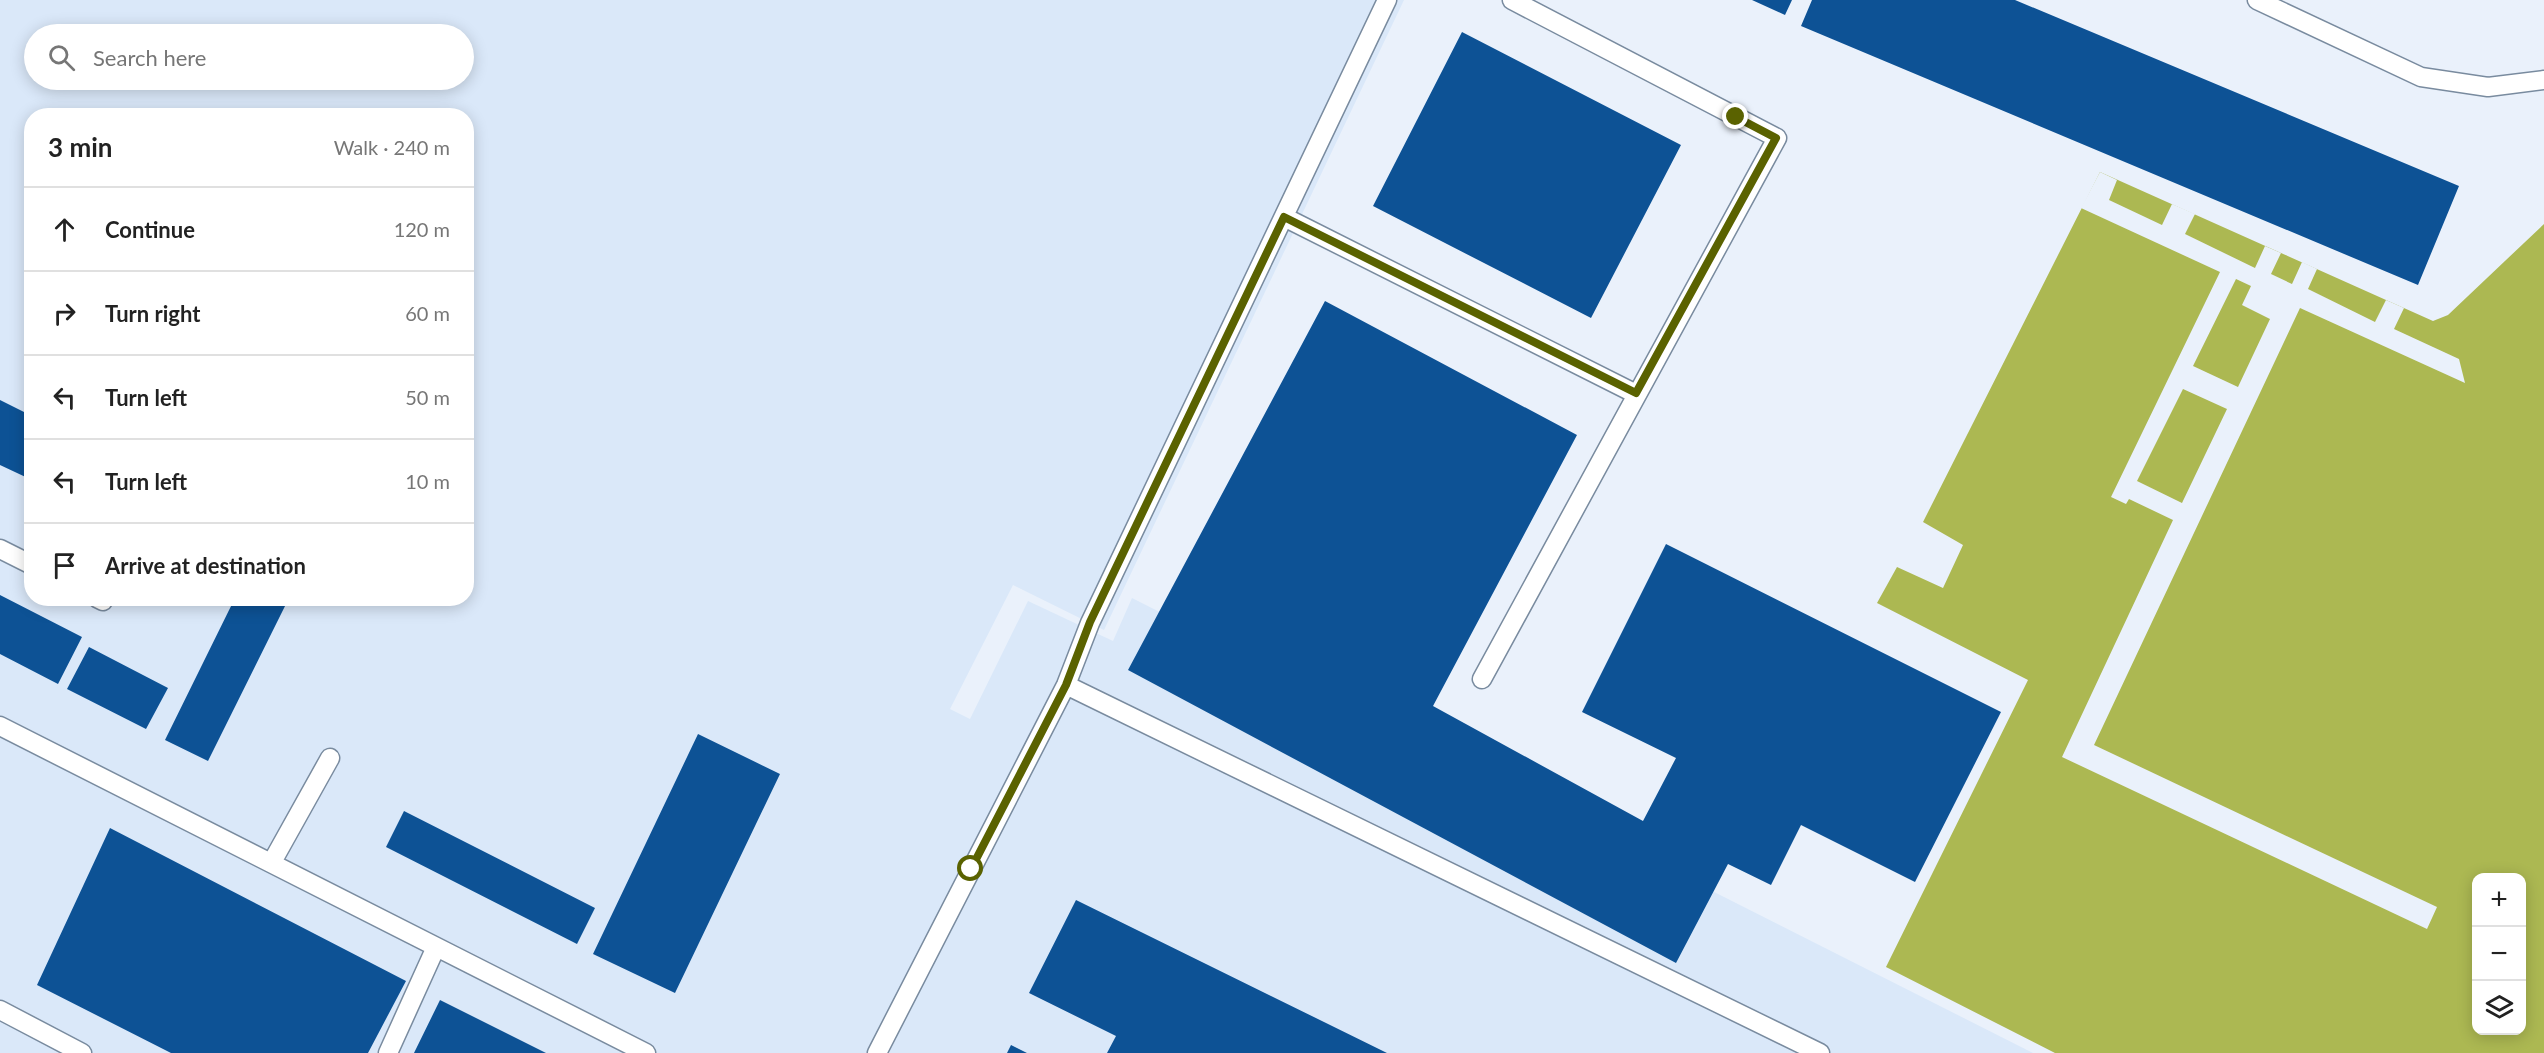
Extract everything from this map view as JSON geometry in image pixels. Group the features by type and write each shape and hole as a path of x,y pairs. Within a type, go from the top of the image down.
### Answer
{"lane":[{"path":"877,1053 1066,685 1090,622 1387,0"},
{"path":"1482,679 1776,138 1512,0"},
{"path":"2257,0 2421,76 2488,87 2544,80"},
{"path":"1284,217 1636,393"},
{"path":"0,549 24,561"},
{"path":"1066,685 1820,1053"},
{"path":"0,726 646,1053"},
{"path":"272,862 330,758"},
{"path":"388,1053 436,947"},
{"path":"0,1011 82,1053"}],"shaded area":[{"path":"0,0 1404,0 1104,630 1013,585 950,709 970,719 1028,601 1113,641 1132,598 2033,1053 0,1053"},
{"path":"2100,172 2433,321 2448,315 2544,224 2544,1053 2055,1053 1886,967 2028,680 1877,603 1897,567 1943,588 1963,545 1923,522"}],"pier":[{"path":"2100,172 2117,180 2109,200 2162,225 2172,204 2195,214 2185,234 2255,268 2265,246 2281,253 2271,274 2292,284 2302,262 2317,269 2308,289 2375,322 2386,300 2404,308 2394,329 2459,359 2465,383 2300,308 2094,745 2437,907 2427,929 2062,757 2173,520 2129,499 2126,504 2111,497 2220,272 2081,208","holes":["2236,279 2251,286 2242,305 2270,319 2238,387 2193,366","2183,389 2227,409 2182,503 2137,481"]}],"building":[{"path":"1752,0 1792,0 1785,15"},
{"path":"1812,0 2015,0 2459,186 2418,285 1801,26"},
{"path":"1462,32 1681,145 1591,318 1373,206"},
{"path":"1325,301 1577,435 1433,706 1643,821 1676,758 1582,712 1666,544 2001,712 1915,882 1801,825 1771,885 1728,864 1676,963 1128,670"},
{"path":"0,400 24,412 24,476 0,465"},
{"path":"0,595 82,637 58,684 0,654"},
{"path":"231,606 285,606 208,761 165,740"},
{"path":"89,647 168,688 146,729 67,689"},
{"path":"698,734 780,774 675,993 593,954"},
{"path":"404,811 595,908 577,944 386,847"},
{"path":"110,828 406,981 368,1053 171,1053 37,985"},
{"path":"1076,900 1387,1053 1107,1053 1116,1036 1029,993"},
{"path":"440,1000 546,1053 414,1053"},
{"path":"1011,1045 1027,1053 1007,1053"}],"route":[{"path":"971,869 1066,685 1090,622 1284,217 1636,393 1776,138 1736,117"}]}
